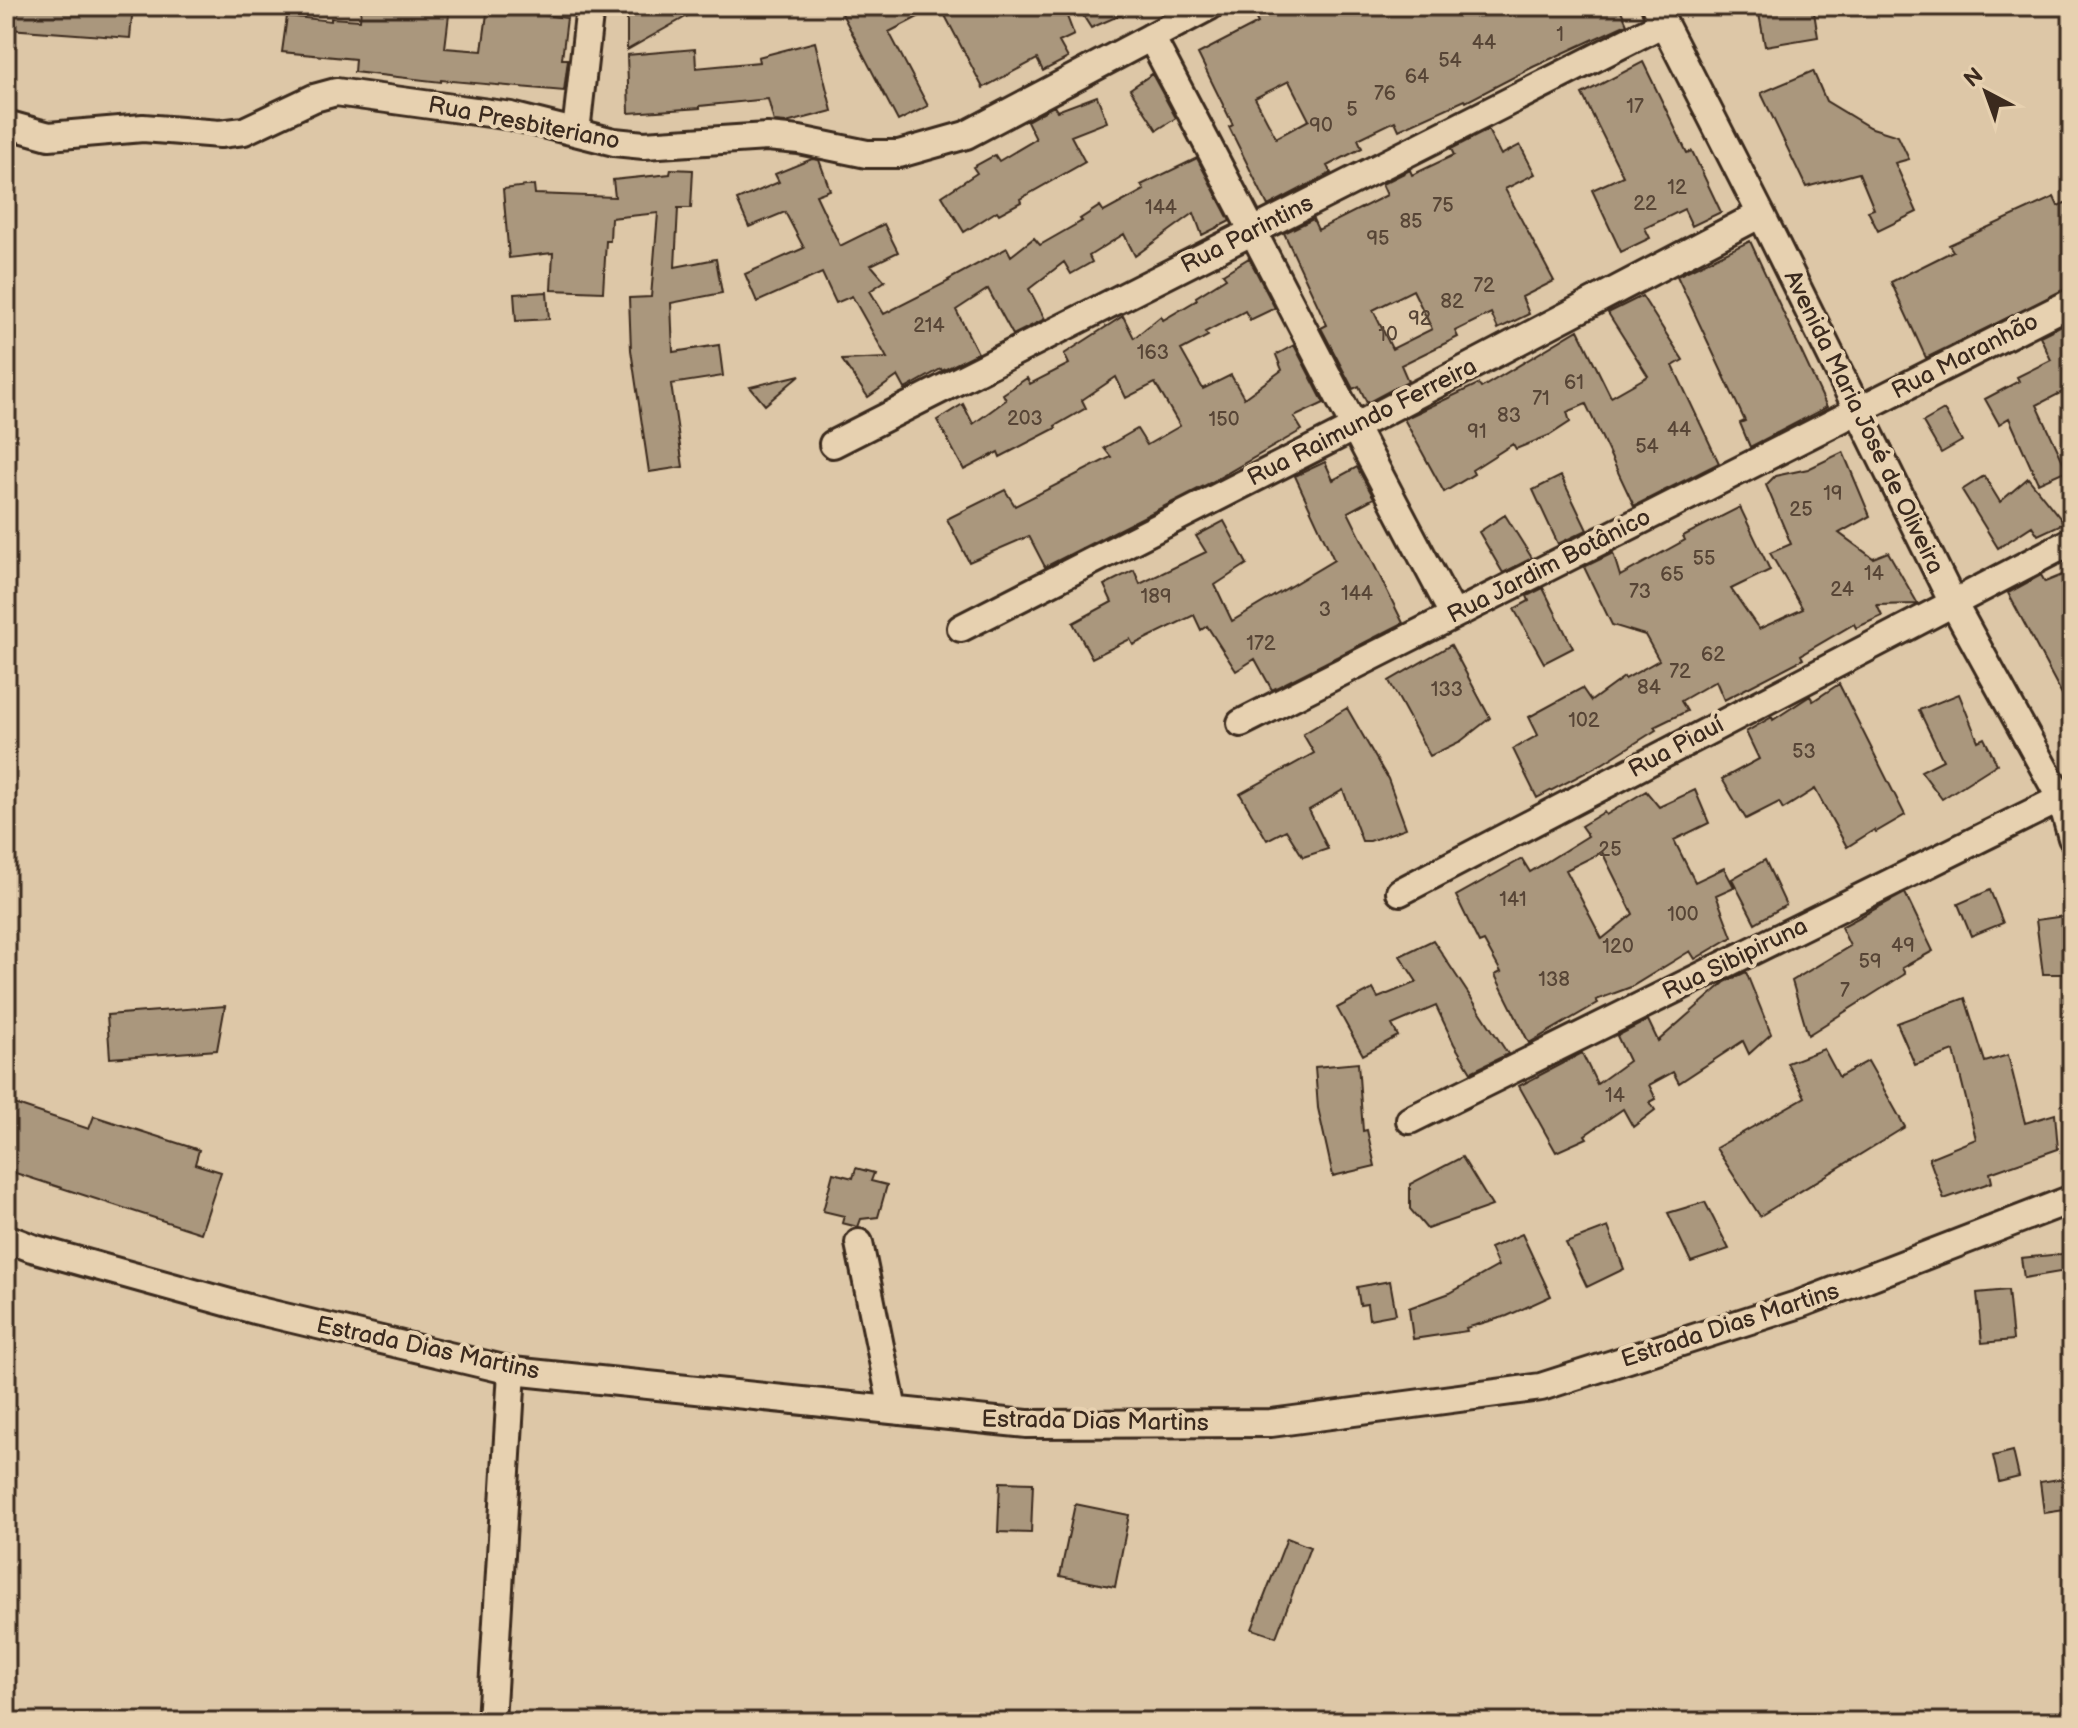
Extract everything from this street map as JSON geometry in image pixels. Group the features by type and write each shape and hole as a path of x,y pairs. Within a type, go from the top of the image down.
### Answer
{"street":[{"path":"576,132 590,6"},
{"name":"Rua Presbiteriano","path":"6,124 49,136 143,128 220,134 244,131 314,98 336,92 511,116 614,142 644,145 767,137 799,140 867,154 899,154 966,135 1210,6"},
{"name":"Avenida Maria José de Oliveira","path":"1658,15 1761,214 1952,601 2066,796 2072,838"},
{"name":"Rua Parintins","path":"833,444 1254,230 1658,15"},
{"path":"1151,37 1453,614"},
{"name":"Rua Raimundo Ferreira","path":"961,628 1353,428 1761,214"},
{"name":"Rua Maranhão","path":"1857,410 2072,302"},
{"name":"Rua Jardim Botânico","path":"1241,723 1857,410"},
{"name":"Rua Piauí","path":"1400,892 2072,541"},
{"name":"Rua Sibipiruna","path":"1410,1120 2066,796"},
{"name":"Estrada Dias Martins","path":"6,1238 255,1310 512,1371 1027,1424 1271,1423 1541,1387 1800,1304 2072,1199"},
{"path":"859,1243 893,1410"},
{"path":"491,1722 512,1371"}],"building":[{"path":"10,6 133,6 130,38 9,29"},
{"path":"361,6 450,6 445,48 482,51 488,6 544,6 543,15 567,18 562,59 568,59 564,91 354,72 355,59 282,52 287,16 331,21 331,18 360,20"},
{"path":"627,6 705,6 627,50"},
{"path":"838,6 939,6 889,32 928,106 898,121"},
{"path":"940,6 1063,6 1074,35 1059,42 1068,58 1043,71 1037,59 983,88"},
{"path":"1077,6 1141,6 1091,28"},
{"path":"1249,6 1619,6 1627,24 1466,102 1399,130 1395,121 1358,139 1362,148 1327,166 1331,173 1268,206 1198,54 1258,23","holes":["1289,81 1309,120 1276,138 1255,98"]},
{"path":"1813,6 1818,37 1765,46 1759,14"},
{"path":"815,42 832,111 786,123 774,122 768,99 629,113 627,55 695,49 696,68 759,62 758,57"},
{"path":"1643,62 1687,153 1692,151 1721,212 1692,226 1684,209 1645,228 1650,238 1621,252 1592,190 1623,176 1582,94"},
{"path":"1813,71 1826,101 1869,127 1898,136 1909,159 1895,163 1917,212 1878,231 1868,211 1874,209 1859,173 1806,187 1761,93"},
{"path":"1152,74 1176,118 1157,130 1130,89"},
{"path":"1097,96 1107,122 1071,136 1085,162 1020,199 1021,202 999,214 997,211 964,232 942,196 977,173 973,167 995,155 999,161 1036,139 1027,121 1054,106 1057,111"},
{"path":"1488,130 1501,155 1520,145 1535,174 1505,189 1554,281 1522,297 1529,314 1498,329 1491,313 1455,331 1458,337 1401,365 1408,381 1367,403 1359,386 1353,389 1321,328 1327,325 1284,233 1313,219 1318,230 1387,195 1382,184 1410,170 1412,175 1454,155 1451,149","holes":["1413,290 1432,329 1392,349 1373,310"]},
{"path":"1197,158 1230,221 1202,235 1194,213 1135,256 1124,234 1089,256 1092,262 1071,274 1064,262 1029,289 1045,319 1013,335 988,289 956,310 978,353 905,389 898,376 868,397 842,360 887,358 852,296 836,303 822,273 757,302 745,274 804,248 785,212 749,227 737,200 779,182 775,174 812,159 819,160 830,190 816,195 840,246 884,224 898,252 871,265 885,281 870,291 884,314 1007,248 1011,256 1034,238 1040,245 1082,221 1080,219 1100,206 1104,212 1144,190 1141,185"},
{"path":"671,169 693,170 691,208 678,208 675,267 716,259 722,293 671,303 673,352 719,345 723,376 671,384 683,467 649,472 631,350 629,298 651,297 658,213 611,218 610,241 606,241 603,292 551,290 553,253 509,258 503,189 534,185 535,194 615,197 613,180 670,174"},
{"path":"2054,197 2058,206 2072,200 2072,286 1926,358 1891,282 1953,251 1949,245"},
{"path":"1750,241 1827,407 1750,447 1740,423 1745,421 1677,276"},
{"path":"1249,258 1275,308 1250,320 1245,311 1205,332 1208,336 1181,350 1203,389 1231,375 1244,398 1282,370 1276,355 1294,345 1324,403 1294,417 1302,430 1210,483 1045,567 1029,536 969,562 947,519 1005,490 1015,506 1111,457 1104,448 1137,429 1147,445 1180,426 1155,383 1126,398 1116,377 1082,400 1086,408 1056,428 1000,457 998,452 964,470 937,420 963,404 973,424 1006,400 1003,394 1027,378 1030,384 1069,364 1064,354 1123,316 1134,338 1161,316 1163,320 1197,300 1196,297 1226,278 1223,274"},
{"path":"547,292 549,319 516,321 514,294"},
{"path":"1642,296 1683,360 1673,366 1719,463 1634,506 1586,404 1567,412 1570,422 1550,435 1516,449 1513,444 1444,492 1404,419 1478,384 1481,388 1578,330 1611,397 1648,376 1608,313"},
{"path":"2062,325 2072,343 2072,397 2068,389 2037,405 2067,470 2038,483 2009,418 1999,424 1985,399 2019,381 2017,377 2051,360 2040,336"},
{"path":"800,375 765,405 750,387"},
{"path":"1944,410 1962,441 1941,453 1923,422"},
{"path":"1843,452 1870,516 1839,533 1873,558 1888,552 1918,604 1877,605 1882,616 1856,628 1854,624 1801,655 1803,659 1724,700 1716,681 1681,701 1687,711 1654,727 1656,730 1602,764 1537,798 1513,749 1538,735 1529,717 1582,688 1591,701 1624,677 1659,660 1645,635 1612,625 1584,567 1613,553 1620,576 1685,540 1683,536 1740,507 1770,570 1731,589 1759,629 1803,609 1770,553 1791,544 1766,485 1775,476 1808,469"},
{"path":"1325,462 1333,480 1357,467 1374,498 1348,512 1403,623 1272,690 1255,659 1236,671 1207,626 1201,630 1194,615 1133,645 1130,639 1092,658 1073,623 1112,602 1104,585 1134,570 1140,584 1206,552 1196,536 1224,521 1247,564 1215,585 1232,621 1334,560 1295,476"},
{"path":"1561,476 1587,530 1558,544 1533,490"},
{"path":"1984,476 2000,502 2028,478 2064,523 2038,535 2032,526 1998,548 1962,490"},
{"path":"1505,515 1532,558 1503,573 1479,532"},
{"path":"2072,571 2072,713 2008,593 2041,575 2045,582"},
{"path":"1543,588 1573,648 1544,663 1514,609 1529,601 1527,596"},
{"path":"1451,645 1490,718 1461,741 1430,756 1389,681"},
{"path":"1839,684 1905,815 1847,847 1815,789 1783,809 1779,802 1746,819 1722,779 1759,759 1746,732 1772,717 1773,720 1810,696 1813,701"},
{"path":"1959,694 1978,741 1984,738 1997,764 1942,799 1921,771 1943,760 1919,710"},
{"path":"1347,708 1388,779 1406,828 1362,841 1343,790 1309,810 1328,849 1303,857 1286,830 1267,840 1240,794 1314,753 1303,734"},
{"path":"1695,790 1709,823 1674,840 1695,882 1724,868 1734,887 1716,895 1732,937 1695,959 1690,951 1631,987 1596,1000 1598,1003 1529,1043 1495,975 1501,972 1484,941 1479,943 1456,896 1522,859 1530,872 1588,836 1581,826 1646,791 1659,807","holes":["1602,852 1633,914 1602,939 1566,870"]},
{"path":"1765,860 1786,905 1755,923 1732,879"},
{"path":"1990,890 2003,923 1971,936 1958,904"},
{"path":"1905,893 1933,951 1902,968 1905,974 1808,1035 1792,981 1850,946 1841,927"},
{"path":"2072,915 2072,974 2043,974 2036,920"},
{"path":"1433,940 1508,1054 1471,1072 1436,1006 1392,1025 1398,1036 1363,1055 1337,1008 1373,989 1378,998 1417,982 1400,956"},
{"path":"1746,972 1771,1034 1749,1054 1743,1041 1679,1083 1673,1072 1649,1085 1656,1099 1650,1102 1655,1110 1633,1127 1623,1109 1585,1135 1587,1138 1556,1152 1519,1086 1582,1053 1597,1084 1629,1061 1617,1036 1648,1020 1658,1041 1725,982"},
{"path":"1965,998 1985,1062 2008,1055 2025,1123 2055,1114 2058,1149 1990,1173 1992,1182 1944,1199 1929,1158 1976,1139 1954,1051 1915,1065 1897,1023"},
{"path":"225,1006 217,1050 110,1058 107,1015"},
{"path":"1824,1049 1839,1077 1868,1061 1905,1127 1760,1216 1716,1148 1805,1097 1787,1063"},
{"path":"1358,1063 1363,1131 1367,1130 1375,1166 1333,1176 1318,1108 1315,1067"},
{"path":"14,1104 89,1129 94,1116 199,1150 195,1164 221,1172 201,1233 6,1170 6,1129"},
{"path":"1462,1157 1492,1206 1427,1229 1410,1209 1410,1184"},
{"path":"856,1168 874,1173 871,1181 887,1185 878,1217 861,1219 858,1227 842,1223 844,1216 823,1211 833,1173 853,1178"},
{"path":"1705,1202 1729,1249 1691,1262 1668,1213"},
{"path":"1608,1227 1624,1269 1587,1287 1566,1243"},
{"path":"1522,1234 1551,1296 1507,1316 1466,1328 1467,1331 1413,1339 1409,1308 1450,1293 1498,1266 1490,1248"},
{"path":"2072,1253 2072,1270 2024,1278 2021,1258"},
{"path":"1390,1281 1396,1314 1369,1319 1367,1304 1360,1305 1357,1287"},
{"path":"2008,1290 2013,1340 1982,1343 1977,1293"},
{"path":"2013,1451 2019,1477 1999,1482 1993,1456"},
{"path":"2072,1477 2072,1509 2044,1513 2040,1482"},
{"path":"1000,1482 1033,1483 1031,1533 998,1532"},
{"path":"1075,1504 1129,1515 1115,1587 1060,1576"},
{"path":"1287,1538 1310,1547 1276,1637 1252,1629"}]}
